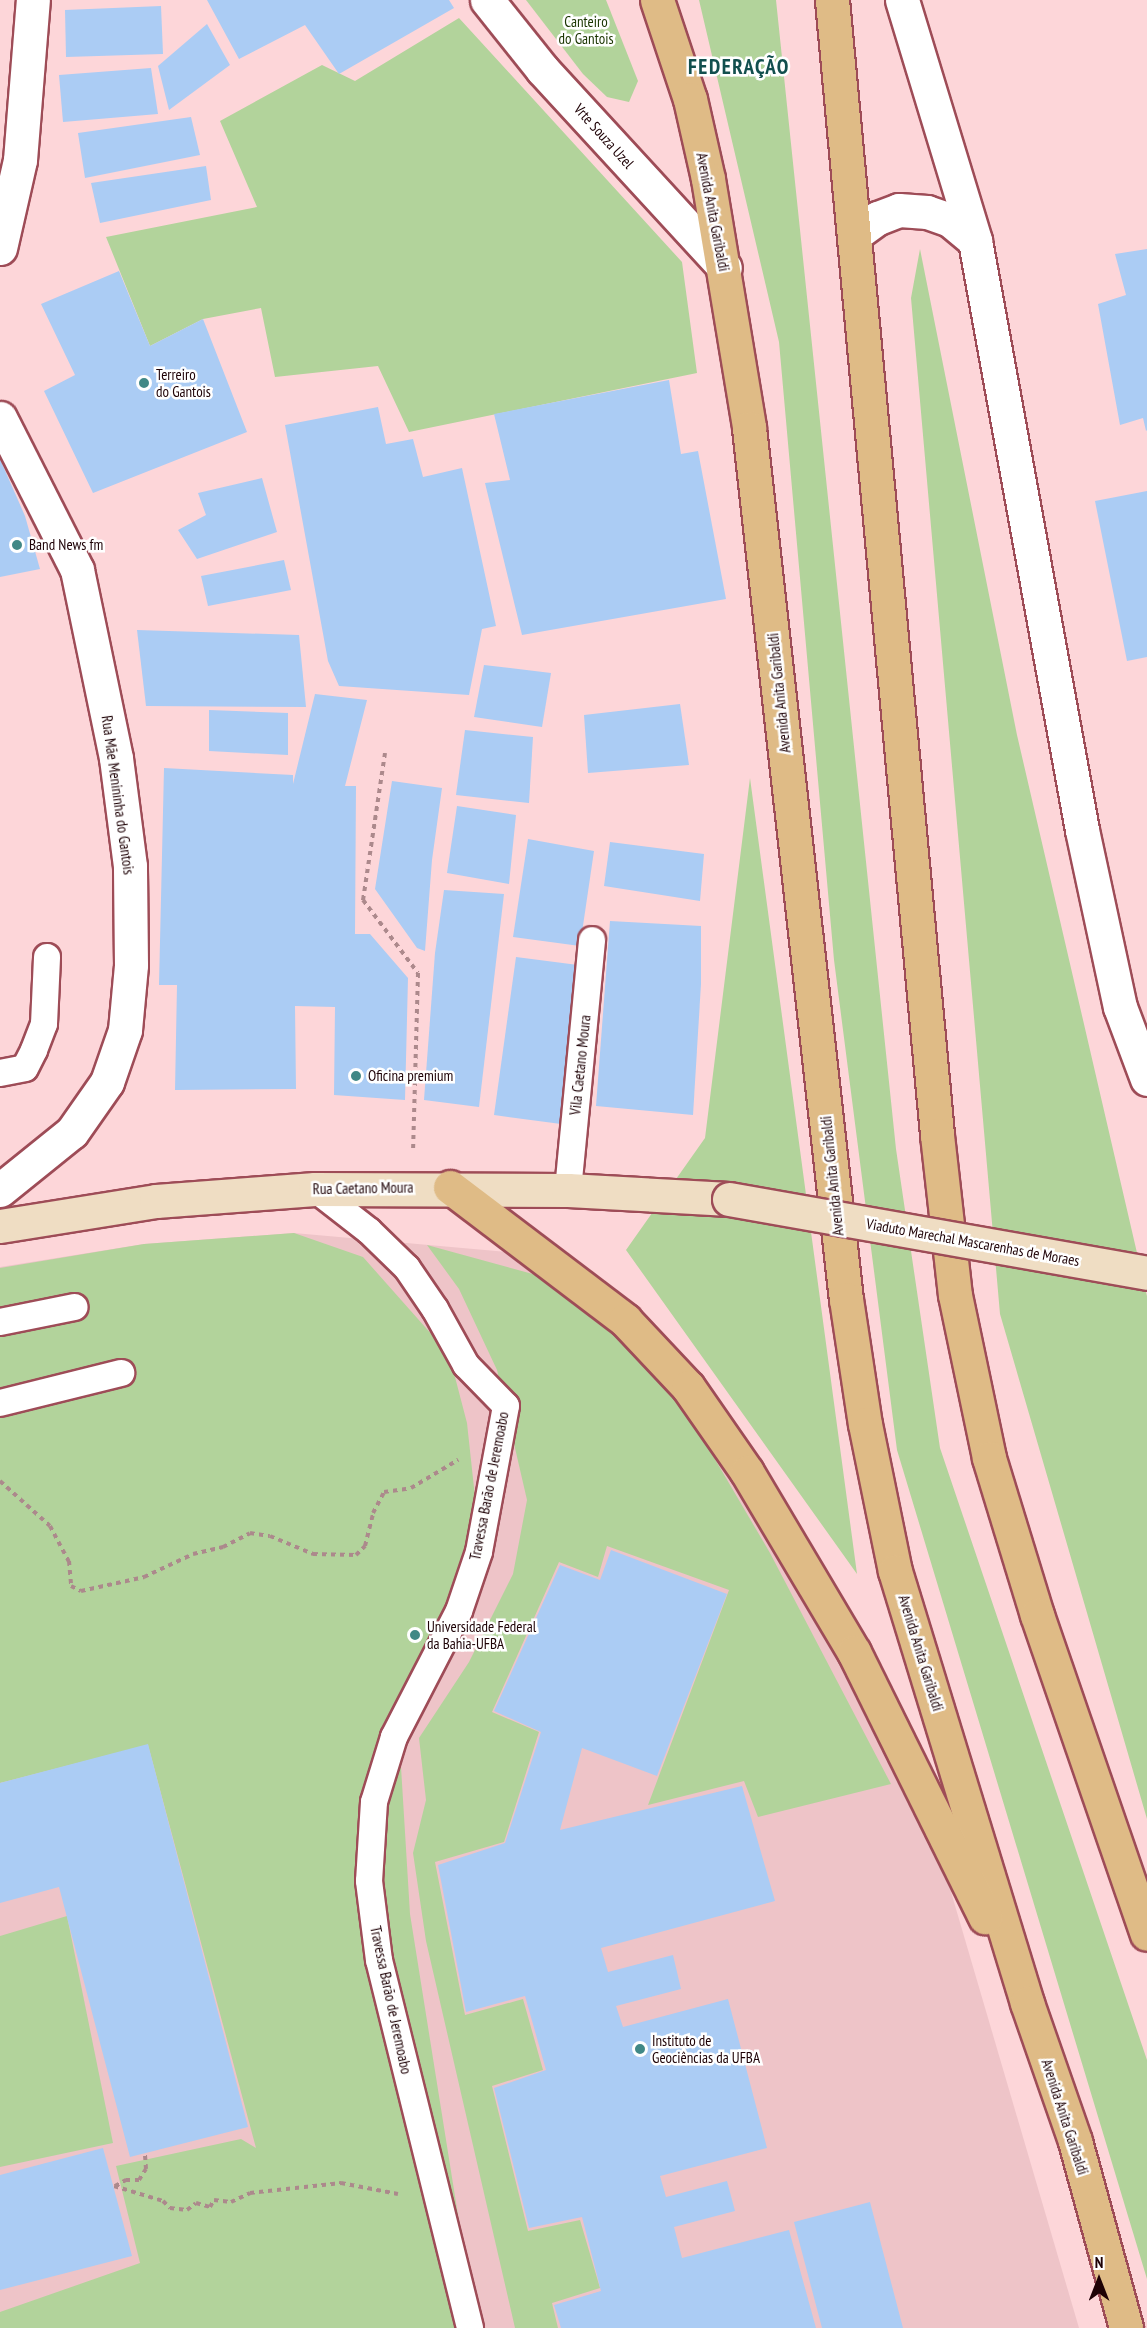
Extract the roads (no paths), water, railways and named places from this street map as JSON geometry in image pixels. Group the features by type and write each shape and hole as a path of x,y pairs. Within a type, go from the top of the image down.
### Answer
{"main road":[{"name":"Avenida Anita Garibaldi","path":"657,0 690,99 725,268 749,428 846,1299 865,1424 895,1570 1027,2003 1075,2141 1126,2328"},
{"path":"832,0 857,233 937,1135 955,1295 970,1380 993,1470 1041,1626 1147,1934"},
{"path":"450,1187 625,1320 688,1387 747,1472 854,1652 1027,2003"},
{"name":"Rua Caetano Moura","path":"0,1226 156,1201 315,1189 450,1187 568,1190 729,1199"},
{"name":"Viaduto Marechal Mascarenhas de Moraes","path":"729,1199 1147,1273"}],"street":[{"path":"0,248 11,143 33,0"},
{"name":"Vrte Souza Uzel","path":"487,0 542,69 725,268"},
{"path":"902,0 975,241 1082,830 1120,1007 1147,1079"},
{"path":"857,233 878,218 899,210 927,212 950,220 975,241"},
{"name":"Rua Mãe Menininha do Gantois","path":"0,418 77,570 116,758 130,866 131,965 125,1030 107,1082 72,1132 0,1190"}],"lane":[{"name":"Vila Caetano Moura","path":"568,1190 592,940"},
{"path":"0,1073 25,1068 34,1050 44,1024 46,957"},
{"name":"Travessa Barão de Jeremoabo","path":"315,1189 369,1231 406,1268 435,1309 466,1365 506,1406 478,1552 459,1611 394,1737 374,1802 369,1881 379,1960 470,2328"},
{"path":"0,1322 75,1307"},
{"path":"0,1403 121,1373"}],"place":[{"name":"Terreiro do Gantois","path":"144,383"},
{"name":"Band News fm","path":"17,545"},
{"name":"Oficina premium","path":"356,1076"},
{"name":"Universidade Federal da Bahia-UFBA","path":"415,1635"},
{"name":"Instituto de Geociências da UFBA","path":"640,2049"}],"district":[{"name":"FEDERAÇÃO","path":"739,67"}],"park label":[{"name":"Canteiro do Gantois","path":"586,30"}]}
